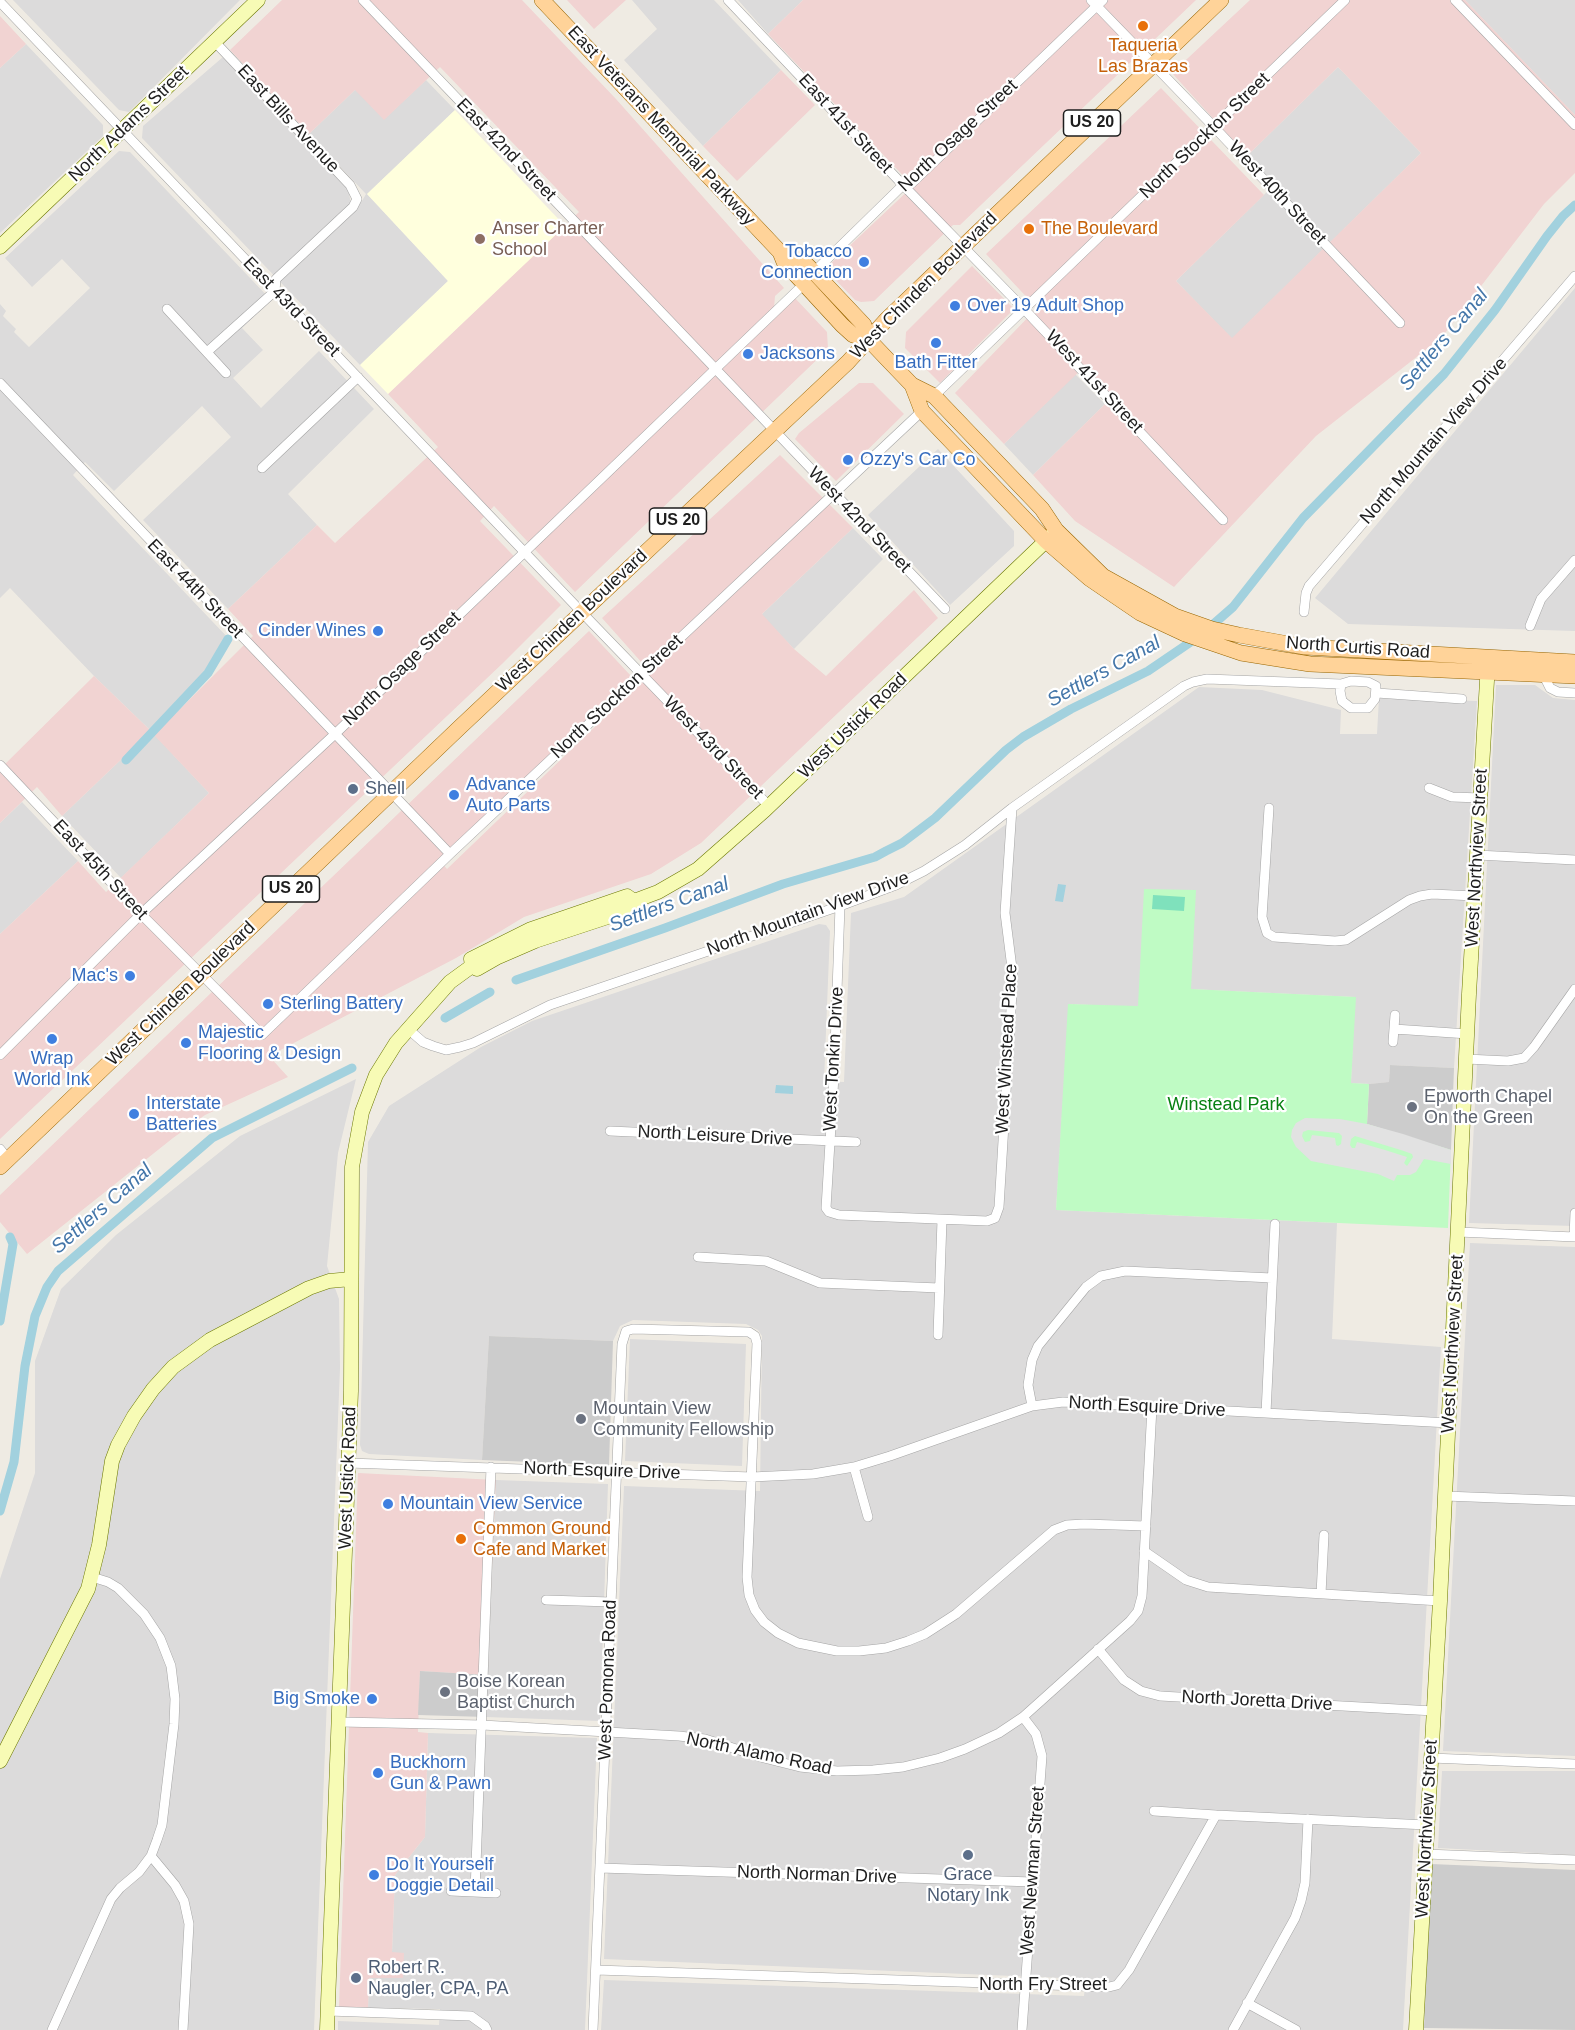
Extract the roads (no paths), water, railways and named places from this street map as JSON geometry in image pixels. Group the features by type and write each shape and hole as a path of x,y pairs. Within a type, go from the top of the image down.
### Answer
{"main road":[{"name":"East Veterans Memorial Parkway","path":"542,0 780,252 794,252 809,278 853,335 868,339"},
{"name":"West Chinden Boulevard","path":"3,1158 201,975 774,430 848,363 886,320 1221,0"},
{"name":"North Curtis Road","path":"868,339 912,385 934,396 1042,509 1051,536"},
{"name":"North Curtis Road","path":"912,385 922,411 1051,536 1103,576 1173,622 1212,629 1236,643 1305,647 1575,676"},
{"name":"North Curtis Road","path":"1488,665 1575,662"}],"street":[{"name":"North Adams Street","path":"0,248 258,0"},
{"name":"East 42nd Street","path":"363,0 774,430"},
{"name":"East 41st Street","path":"728,0 903,186 963,246"},
{"name":"North Stockton Street","path":"934,396 1345,0"},
{"path":"1455,0 1575,125"},
{"name":"East 43rd Street","path":"0,2 582,612"},
{"name":"North Osage Street","path":"0,1055 141,914 335,734 716,369 903,186 912,183 1097,2"},
{"name":"West 40th Street","path":"1097,2 1400,323"},
{"name":"East Bills Avenue","path":"215,42 350,185 357,199 353,207 276,279 275,291"},
{"name":"West 41st Street","path":"963,246 1223,520"},
{"name":"North Mountain View Drive","path":"1304,612 1309,586 1575,276"},
{"path":"207,352 275,291"},
{"path":"168,309 226,373"},
{"path":"262,468 357,377"},
{"name":"East 44th Street","path":"0,384 450,854"},
{"name":"North Stockton Street","path":"262,1035 450,854 922,411"},
{"name":"West 42nd Street","path":"774,430 945,609"},
{"name":"West Ustick Road","path":"327,2030 351,1391 352,1167 362,1112 376,1075 396,1042 450,982 472,966 477,969 535,941 632,909 634,902 682,880 698,869 769,806 1051,536"},
{"path":"1530,626 1541,599 1575,560"},
{"name":"West 43rd Street","path":"582,612 769,806"},
{"name":"West Northview Street","path":"1416,2030 1488,665"},
{"path":"1544,674 1550,688 1558,692 1575,693"},
{"name":"North Mountain View Drive","path":"408,1029 422,1041 433,1046 446,1050 460,1047 550,1005 896,885 924,871 965,845 1012,808 1184,686 1208,679"},
{"name":"North Curtis Road","path":"1208,679 1341,684 1351,681 1368,682 1376,686 1377,693 1368,708 1351,708 1342,701 1341,684"},
{"name":"North Curtis Road","path":"1377,693 1462,699"},
{"name":"East 45th Street","path":"0,765 141,914 262,1035"},
{"path":"1429,788 1445,795 1481,798"},
{"name":"West Winstead Place","path":"942,1220 987,1221 995,1218 999,1207 1013,976 1005,913 1012,808"},
{"path":"1269,808 1262,917 1267,933 1274,937 1346,940 1409,900 1420,896 1432,894 1475,896"},
{"path":"1478,855 1575,860"},
{"name":"West Tonkin Drive","path":"840,906 834,1076 825,1203 829,1212 840,1215 942,1220"},
{"path":"1466,1059 1508,1061 1524,1058 1575,989"},
{"path":"1393,1042 1395,1015"},
{"path":"1394,1029 1467,1034"},
{"name":"North Leisure Drive","path":"610,1131 856,1142"},
{"path":"1458,1233 1574,1237 1575,1214"},
{"path":"938,1335 942,1220"},
{"path":"1266,1413 1275,1224"},
{"path":"698,1257 766,1261 819,1283 939,1288"},
{"path":"1032,1406 1028,1385 1032,1360 1038,1346 1086,1287 1101,1276 1125,1271 1272,1278"},
{"path":"0,1761 88,1589 112,1461 134,1416 153,1389 173,1367 210,1340 309,1288 329,1281 351,1279"},
{"name":"West Pomona Road","path":"593,2030 622,1344 626,1332 633,1329 749,1332 754,1336 757,1343 752,1477"},
{"name":"North Esquire Drive","path":"348,1463 752,1477 813,1474 854,1467 1032,1406 1063,1402 1449,1423"},
{"name":"North Alamo Road","path":"340,1722 482,1725 705,1739 800,1767 837,1771 903,1767 957,1752 999,1733 1023,1717 1130,1621 1138,1611 1142,1596 1152,1407"},
{"path":"475,1892 491,1467"},
{"path":"854,1467 868,1517"},
{"path":"752,1477 747,1577 749,1595 755,1610 764,1622 778,1633 798,1643 837,1651 886,1648 925,1634 956,1614 1054,1530 1067,1525 1084,1524 1146,1526"},
{"path":"1445,1496 1575,1501"},
{"path":"1321,1594 1324,1535"},
{"path":"1144,1551 1186,1580 1208,1587 1440,1601"},
{"path":"52,2030 111,1899 120,1887 139,1872 151,1856 162,1825 174,1724 176,1699 171,1666 160,1638 144,1614 118,1588 92,1577"},
{"path":"546,1600 611,1602"},
{"name":"North Joretta Drive","path":"1098,1649 1125,1680 1141,1691 1160,1696 1434,1711"},
{"name":"West Newman Street","path":"1022,2030 1042,1756 1036,1734 1023,1717"},
{"path":"1431,1758 1575,1764"},
{"path":"1154,1811 1427,1825"},
{"name":"North Fry Street","path":"596,1970 1100,1989 1117,1985 1129,1970 1216,1815"},
{"path":"1233,2030 1301,1901 1305,1883 1308,1819"},
{"path":"1426,1854 1575,1860"},
{"path":"151,1856 184,1901 189,1923 183,2030"},
{"name":"North Norman Drive","path":"600,1868 1033,1882"},
{"path":"451,1891 496,1893"},
{"path":"1247,2003 1296,2030"},
{"path":"328,2011 471,2016 487,2030"}],"water":[{"path":"1058,884 1066,885 1063,902 1055,901"},
{"path":"776,1085 793,1086 793,1094 775,1093"}],"waterway":[{"name":"Settlers Canal","path":"1209,628 1233,607 1303,518 1444,374 1495,310 1547,236 1575,205"},
{"name":"Settlers Canal","path":"516,980 783,884 875,857 902,843 935,818 1006,750 1023,737 1071,709 1148,671 1198,637"},
{"path":"126,760 208,673 228,639"},
{"name":"Settlers Canal","path":"445,1018 490,992"},
{"name":"Settlers Canal","path":"0,1511 14,1462 25,1366 35,1316 47,1287 58,1271 212,1138 352,1068"},
{"path":"0,1321 13,1244 10,1237"}],"place":[{"name":"Taqueria Las Brazas","path":"1143,26"},
{"name":"The Boulevard","path":"1029,229"},
{"name":"Anser Charter School","path":"480,239"},
{"name":"Tobacco Connection","path":"864,262"},
{"name":"Over 19 Adult Shop","path":"955,306"},
{"name":"Bath Fitter","path":"936,343"},
{"name":"Jacksons","path":"748,354"},
{"name":"Ozzy's Car Co","path":"848,460"},
{"name":"Cinder Wines","path":"378,631"},
{"name":"Shell","path":"353,789"},
{"name":"Advance Auto Parts","path":"454,795"},
{"name":"Mac's","path":"130,976"},
{"name":"Sterling Battery","path":"268,1004"},
{"name":"Wrap World Ink","path":"52,1039"},
{"name":"Majestic Flooring & Design","path":"186,1043"},
{"name":"Epworth Chapel On the Green","path":"1412,1107"},
{"name":"Interstate Batteries","path":"134,1114"},
{"name":"Mountain View Community Fellowship","path":"581,1419"},
{"name":"Mountain View Service","path":"388,1504"},
{"name":"Common Ground Cafe and Market","path":"461,1539"},
{"name":"Boise Korean Baptist Church","path":"445,1692"},
{"name":"Big Smoke","path":"372,1699"},
{"name":"Buckhorn Gun & Pawn","path":"378,1773"},
{"name":"Grace Notary Ink","path":"968,1855"},
{"name":"Do It Yourself Doggie Detail","path":"374,1875"},
{"name":"Robert R. Naugler, CPA, PA","path":"356,1978"}],"park label":[{"name":"Winstead Park","path":"1226,1105"}]}
